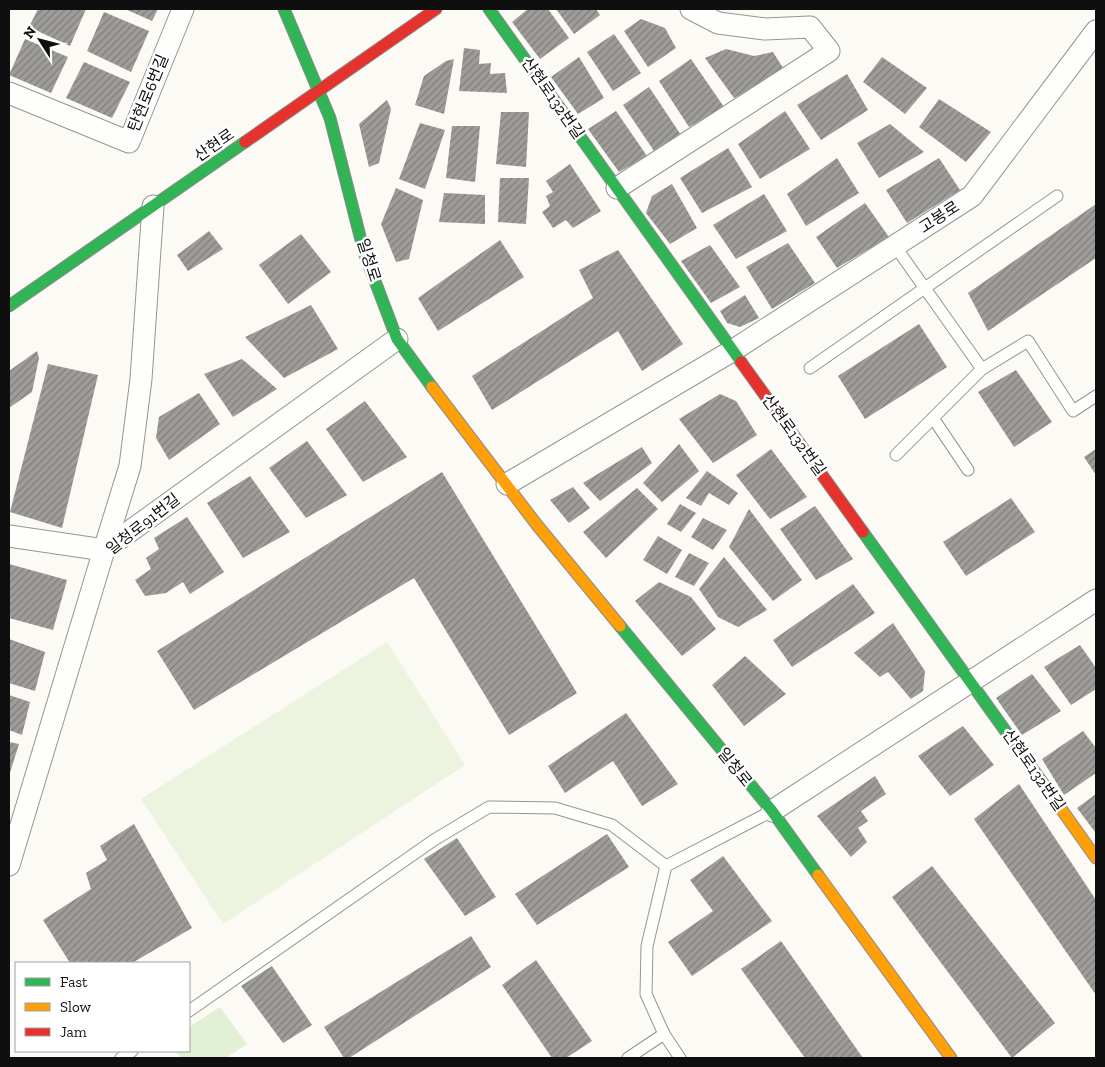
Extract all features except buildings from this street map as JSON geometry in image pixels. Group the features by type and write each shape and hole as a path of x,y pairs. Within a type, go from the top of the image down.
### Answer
{"street":[{"name":"탄현로6번길","path":"9,93 129,142 183,9"},
{"name":"일청로","path":"284,9 330,118 364,252 397,338 462,428 537,525 772,811 951,1058"},
{"name":"산현로","path":"9,306 436,9"},
{"name":"산현로132번길","path":"489,9 1096,858"},
{"path":"616,188 829,51 810,27 765,28 718,23 692,9"},
{"name":"고봉로","path":"732,351 972,196 1096,31"},
{"path":"9,536 104,550 130,466 141,379 153,206"},
{"name":"일청로91번길","path":"9,865 13,832 104,550 397,338"},
{"path":"507,484 732,351"},
{"path":"772,811 1096,600"}],"lane":[{"path":"810,368 1057,196"},
{"path":"895,246 982,369"},
{"path":"896,455 982,369 1028,341 1073,411 1096,396"},
{"path":"933,418 968,470"},
{"path":"190,1010 434,840 489,807 555,808 612,824 666,866"},
{"path":"680,1058 664,1034 646,994 647,946 666,866 772,811"},
{"path":"628,1058 664,1034"}],"green space":[{"path":"387,642 465,765 223,924 141,799"},
{"path":"220,1007 247,1044 226,1058 181,1058 177,1052 190,1052 190,1026"}],"traffic: fast":[{"path":"284,9 330,118 364,252 397,339 432,387"},
{"path":"489,9 741,362"},
{"path":"9,306 245,142"},
{"path":"863,532 1042,782"},
{"path":"620,626 772,811 818,875"}],"traffic: slow":[{"path":"432,387 537,525 620,626"},
{"path":"1042,782 1096,858"},
{"path":"818,875 951,1058"}],"traffic: jam":[{"path":"245,142 436,9"},
{"path":"741,362 863,532"}]}
